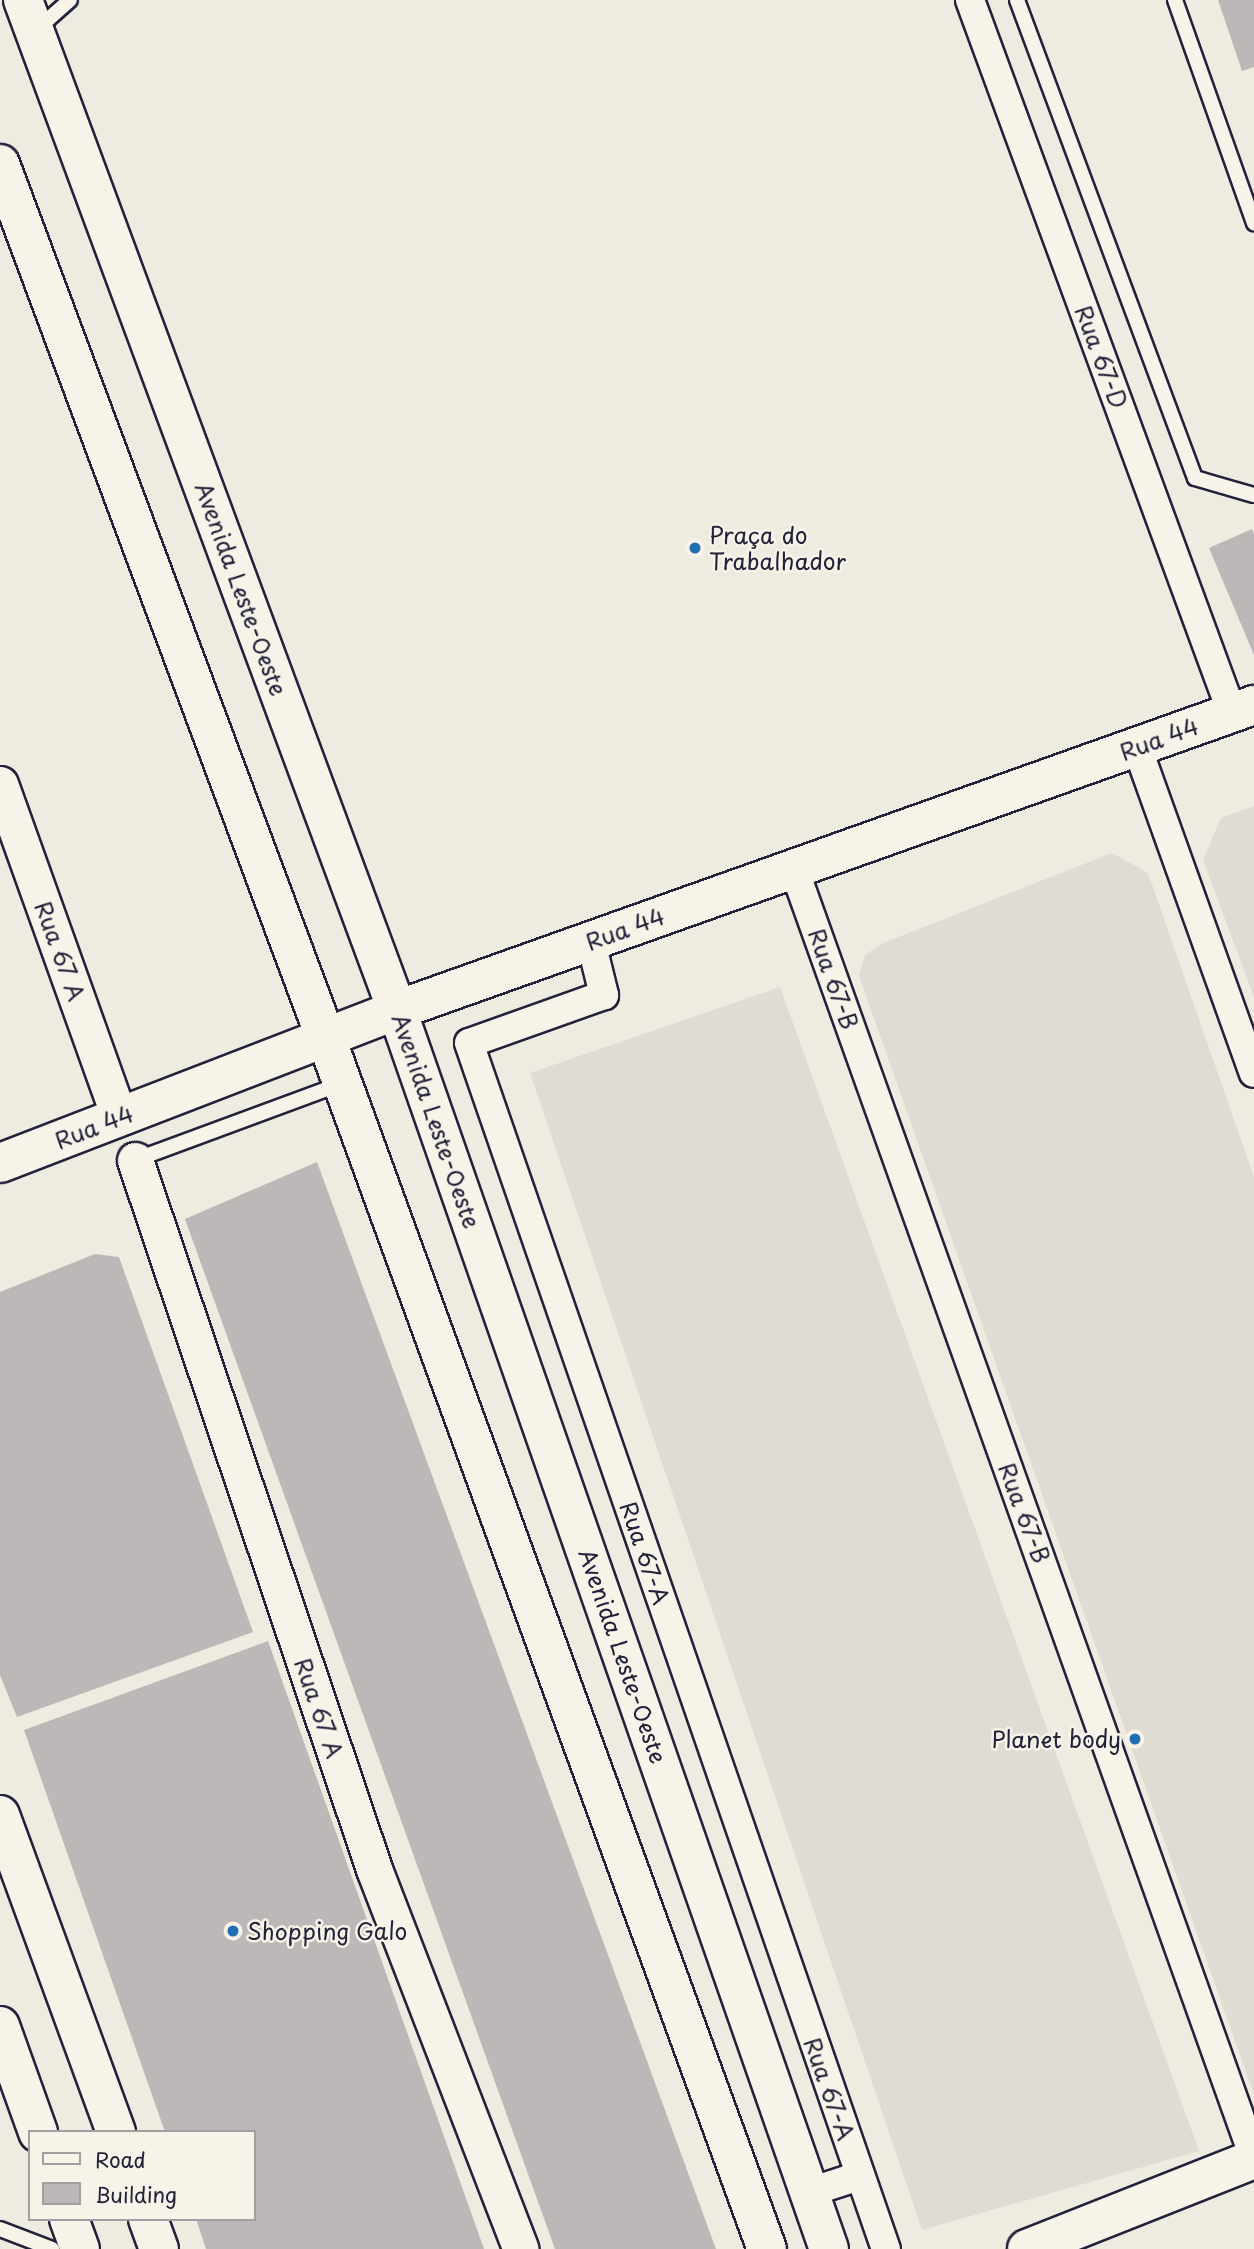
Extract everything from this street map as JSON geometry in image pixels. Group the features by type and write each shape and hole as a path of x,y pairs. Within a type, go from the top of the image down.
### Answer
{"main road":[{"name":"Avenida Leste-Oeste","path":"29,15 397,1010 829,2249"},
{"path":"0,164 327,1041 767,2249"},
{"name":"Rua 44","path":"0,1163 327,1041 397,1010 1243,709"},
{"path":"0,1815 115,2130"},
{"path":"0,2026 37,2130"},
{"path":"1027,2249 1254,2158"},
{"path":"70,2221 80,2249"},
{"path":"149,2221 159,2249"}],"street":[{"name":"Rua 67-D","path":"970,0 1243,709"},
{"path":"1138,747 1254,1073"},
{"name":"Rua 67 A","path":"0,784 119,1117"},
{"name":"Rua 67-B","path":"794,869 1254,2158"},
{"name":"Rua 67-A","path":"591,942 604,995 469,1043 886,2249"},
{"name":"Rua 67 A","path":"135,1160 374,1870 520,2249"},
{"path":"810,2192 859,2176"}],"lane":[{"path":"29,15 70,0"},
{"path":"1017,0 1195,478 1254,495"},
{"path":"1175,0 1254,223"},
{"name":"Rua 44","path":"135,1160 342,1084"},
{"path":"0,2229 52,2249"}],"shaded area":[{"path":"1254,806 1254,997 1203,860 1221,818"},
{"path":"1112,853 1148,873 1254,1177 1254,2095 859,976 865,955 883,943"},
{"path":"780,987 1199,2151 922,2230 530,1073"}],"building":[{"path":"1218,0 1254,0 1254,67 1242,71"},
{"path":"1252,529 1254,534 1254,655 1209,548"},
{"path":"317,1162 716,2249 555,2249 185,1219"},
{"path":"95,1254 119,1257 253,1632 17,1717 0,1675 0,1292"},
{"name":"Shopping Galo","path":"268,1641 484,2249 206,2249 197,2221 256,2221 256,2130 164,2130 24,1730"}],"place":[{"name":"Praça do Trabalhador","path":"695,548"},
{"name":"Planet body","path":"1135,1739"},
{"name":"Shopping Galo","path":"233,1931"}]}
